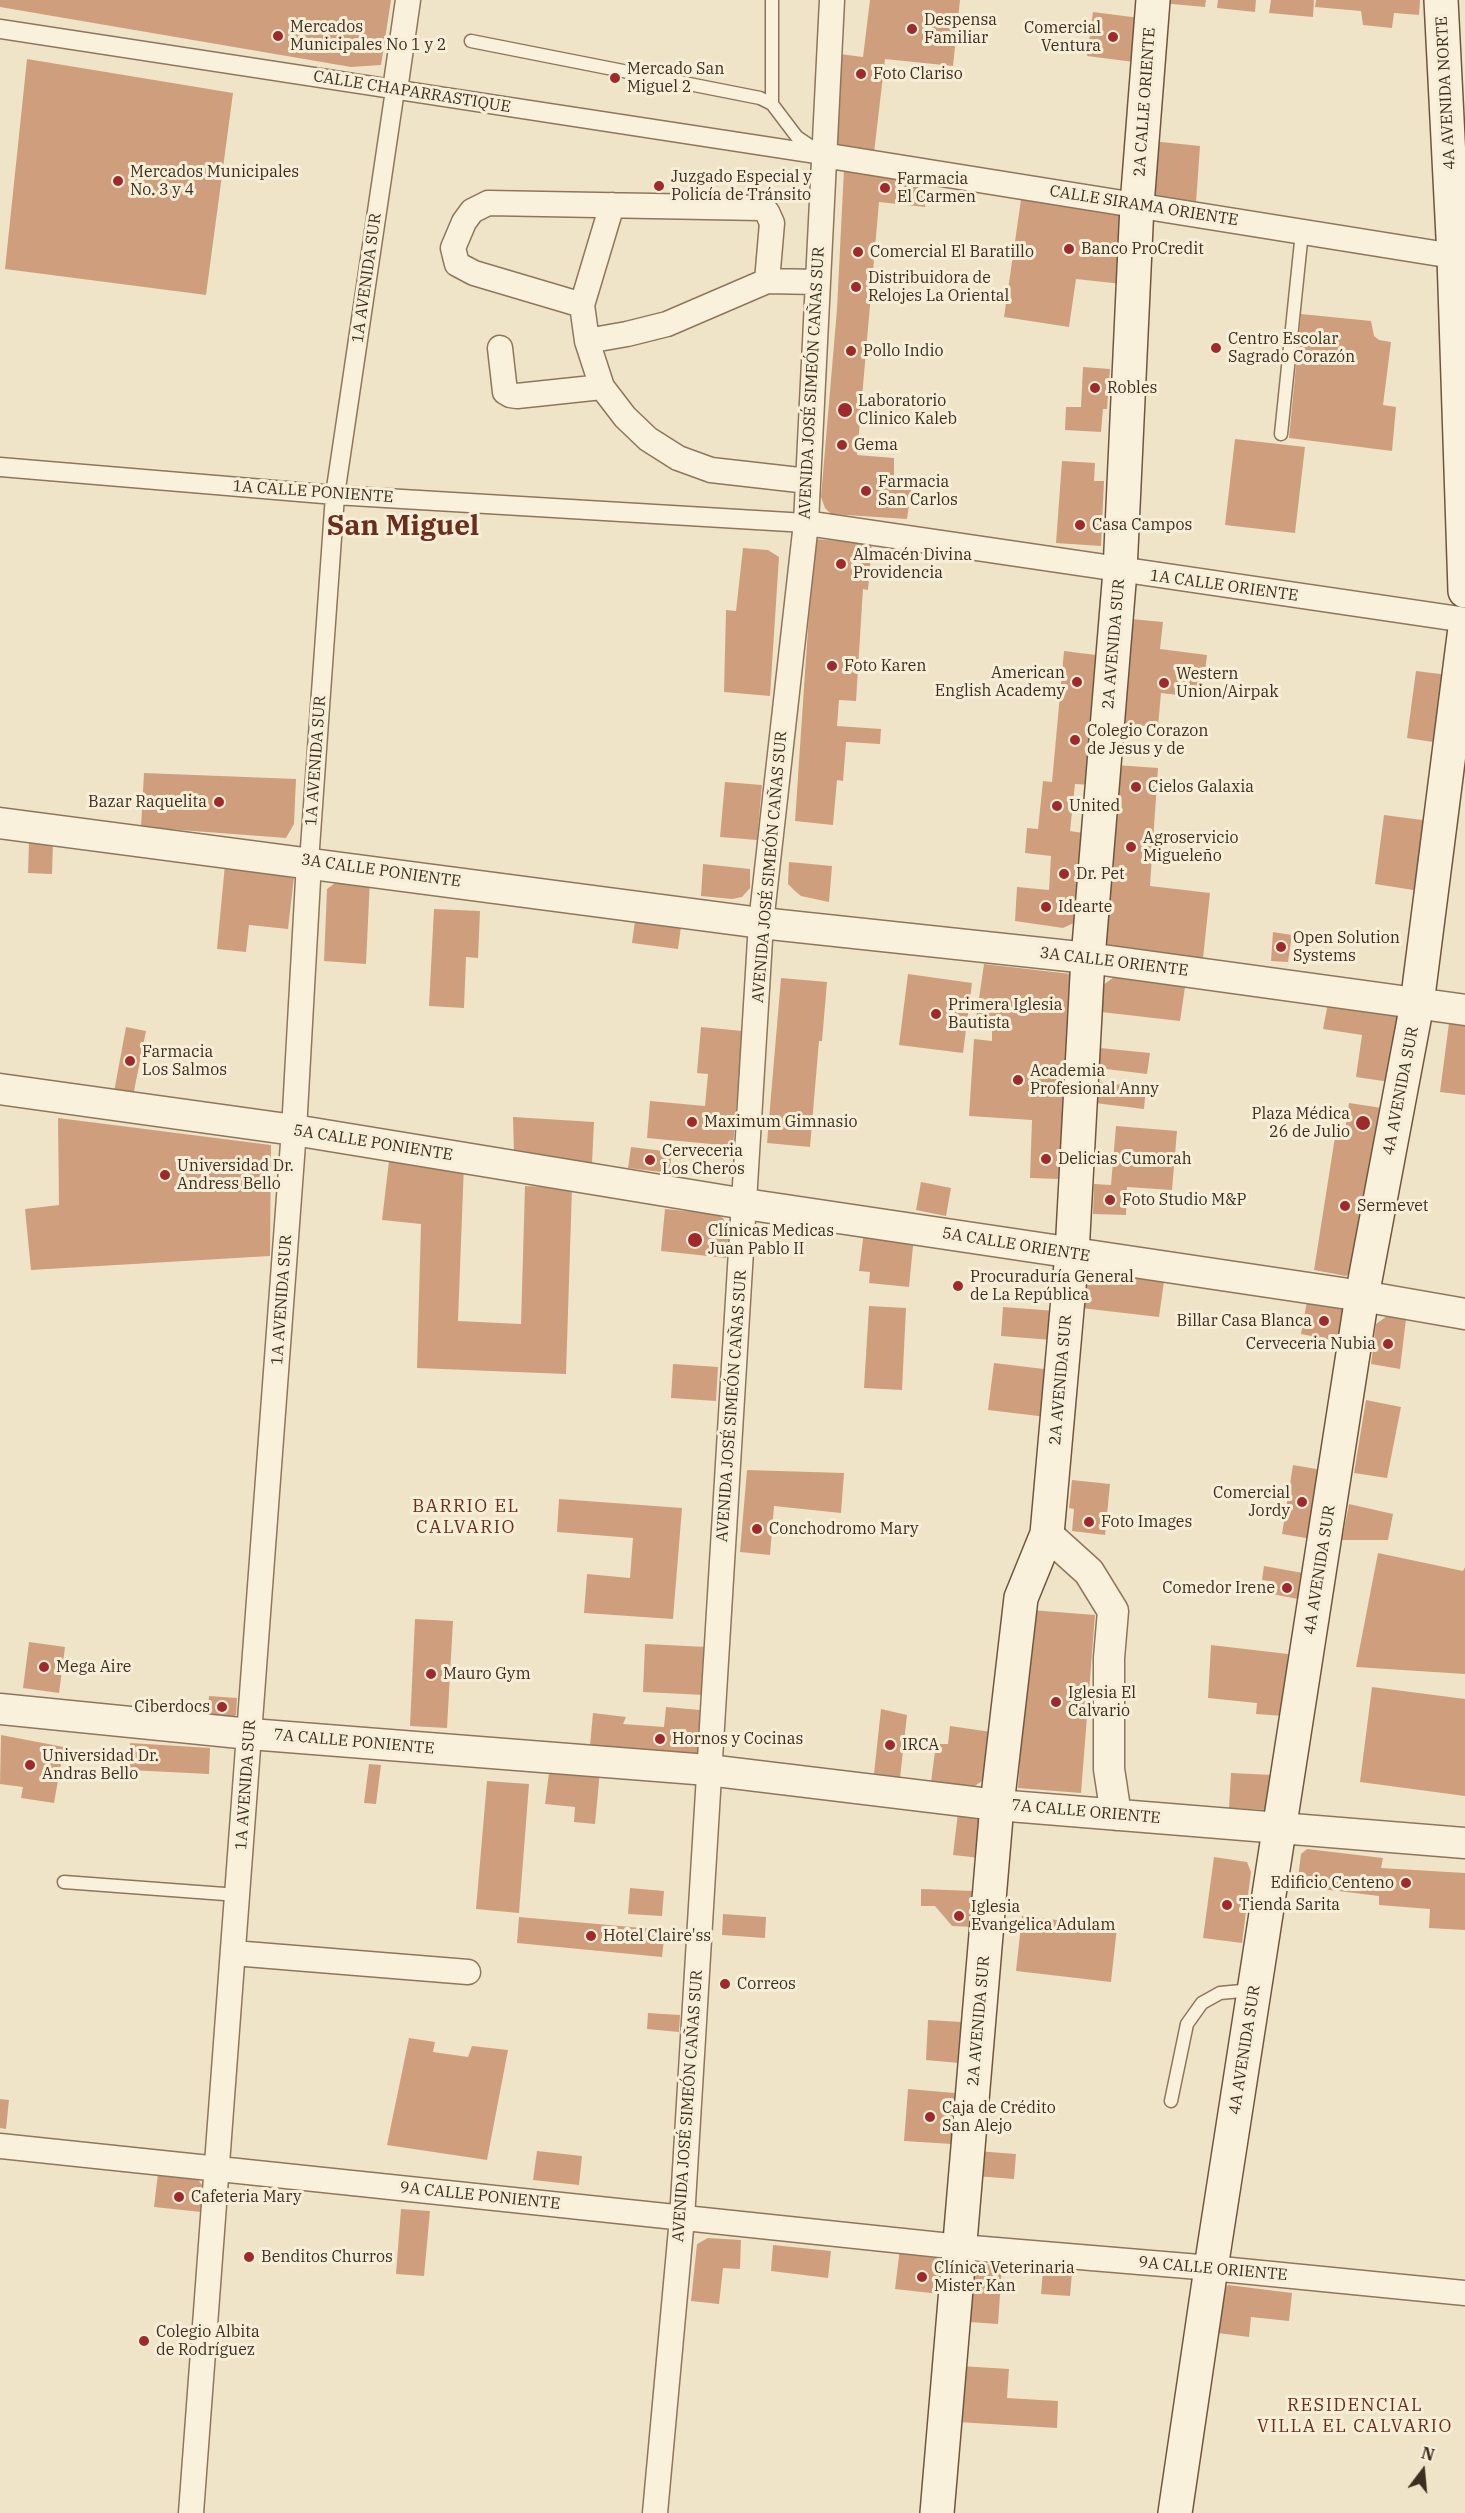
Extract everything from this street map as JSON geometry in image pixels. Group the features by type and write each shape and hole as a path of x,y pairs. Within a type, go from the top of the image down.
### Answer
{"main road":[{"name":"2A CALLE ORIENTE","path":"1137,205 1153,0"},
{"name":"4A AVENIDA NORTE","path":"1441,0 1460,258"},
{"name":"2A AVENIDA SUR","path":"937,2513 997,1805 1021,1598 1047,1534 1072,1253 1088,958 1120,571 1137,205"},
{"path":"1460,258 1465,591"},
{"name":"4A AVENIDA SUR","path":"1175,2513 1362,1296 1417,1004 1465,628"}],"street":[{"path":"395,90 408,0"},
{"name":"AVENIDA JOSÉ SIMEÓN CAÑAS SUR","path":"655,2513 682,2218 761,922 806,523 832,0"},
{"name":"CALLE CHAPARRASTIQUE","path":"0,29 823,155"},
{"name":"1A AVENIDA SUR","path":"191,2513 294,1130 309,861 335,495 395,90"},
{"name":"CALLE SIRAMA ORIENTE","path":"823,155 1460,258"},
{"path":"582,305 474,273 457,264 453,248 464,222 472,211 488,203 761,208 767,212 772,223 767,281"},
{"path":"612,205 582,305 587,341 602,387 625,417 648,439 678,458 711,470 807,481"},
{"path":"587,341 668,324 767,281 817,282"},
{"path":"500,348 505,392 510,395 602,387"},
{"name":"1A CALLE PONIENTE","path":"0,467 335,495 806,523"},
{"name":"1A CALLE ORIENTE","path":"806,523 1465,620"},
{"name":"3A CALLE PONIENTE","path":"0,822 761,922"},
{"name":"3A CALLE ORIENTE","path":"761,922 1088,958 1465,1010"},
{"name":"5A CALLE PONIENTE","path":"0,1089 294,1130 745,1204"},
{"name":"5A CALLE ORIENTE","path":"745,1204 1362,1296 1465,1314"},
{"path":"1047,1534 1089,1572 1113,1611 1109,1658 1109,1769 1116,1815"},
{"name":"7A CALLE PONIENTE","path":"0,1709 250,1734 708,1770"},
{"name":"7A CALLE ORIENTE","path":"708,1770 997,1805 1465,1843"},
{"path":"233,1953 468,1972"},
{"name":"9A CALLE PONIENTE","path":"0,2146 960,2247"},
{"name":"9A CALLE ORIENTE","path":"960,2247 1211,2268 1465,2293"}],"lane":[{"path":"772,0 772,104"},
{"path":"471,41 760,98 772,104 781,113 797,137 823,155"},
{"path":"1281,435 1302,232"},
{"path":"64,1882 238,1895"},
{"path":"1171,2101 1186,2024 1202,2003 1220,1993 1254,1990"}],"building":[{"name":"Mercados Municipales No 1 y 2","path":"0,0 391,0 381,65 351,67 0,7"},
{"path":"870,0 960,0 953,66 885,59 874,153 832,148 840,54 863,57"},
{"path":"1161,0 1206,0 1205,7 1161,3"},
{"path":"1218,0 1256,0 1255,12 1217,8"},
{"path":"1271,0 1314,0 1313,17 1269,13"},
{"path":"1316,0 1420,0 1419,15 1394,13 1392,28 1363,25 1361,11 1315,7"},
{"name":"Comercial Ventura","path":"1093,12 1140,18 1134,62 1087,56"},
{"name":"Mercados Municipales No. 3 y 4","path":"27,59 233,93 206,295 5,269"},
{"path":"1152,141 1200,146 1196,203 1148,200"},
{"path":"844,169 927,175 925,207 879,202 857,455 894,458 894,481 912,485 907,519 831,514 825,508 821,497 837,309"},
{"name":"Banco ProCredit","path":"1022,193 1117,210 1125,220 1122,284 1076,279 1069,327 1004,317"},
{"path":"1301,314 1371,321 1374,336 1379,340 1391,342 1383,405 1396,407 1392,451 1289,438"},
{"path":"1083,367 1110,369 1107,409 1103,409 1101,432 1065,430 1066,407 1081,407"},
{"path":"1235,439 1305,447 1295,533 1225,525"},
{"path":"1062,461 1095,463 1094,481 1104,481 1101,546 1056,543"},
{"path":"814,539 872,543 868,590 863,589 856,701 839,700 837,726 881,729 880,744 846,742 843,781 837,780 833,825 795,821"},
{"path":"743,548 768,550 779,557 770,696 724,692 726,610 736,611"},
{"path":"1131,619 1163,622 1160,649 1207,655 1202,698 1161,693 1158,727 1120,724"},
{"path":"1064,651 1096,655 1093,697 1098,698 1092,785 1075,784 1070,831 1083,833 1076,922 1063,928 1015,921 1017,887 1049,890 1051,856 1025,853 1027,828 1038,829 1043,781 1052,782"},
{"path":"1416,671 1448,675 1439,743 1407,738"},
{"path":"1116,765 1158,768 1150,886 1210,893 1203,958 1101,950"},
{"name":"Bazar Raquelita","path":"144,773 296,779 294,824 286,838 141,827"},
{"path":"725,782 762,785 757,840 720,837"},
{"path":"1384,815 1430,821 1420,891 1375,884"},
{"path":"29,842 53,843 52,874 28,873"},
{"path":"789,862 832,866 829,902 801,896 788,884"},
{"path":"225,864 288,871 294,877 288,929 249,925 246,952 217,949"},
{"path":"703,864 750,869 750,888 742,897 732,899 701,896"},
{"path":"342,878 370,879 366,964 324,961 327,889"},
{"path":"434,909 480,911 478,958 466,957 464,1008 429,1006"},
{"path":"635,921 681,927 678,949 632,943"},
{"name":"Open Solution Systems","path":"1273,932 1292,935 1288,962 1271,961"},
{"path":"984,964 1071,974 1060,1179 1030,1178 1032,1120 969,1116 974,1039 992,1041 992,1022 976,1019"},
{"name":"Primera Iglesia Bautista","path":"908,974 972,983 963,1053 899,1045"},
{"path":"1114,977 1185,987 1180,1021 1101,1012 1103,985"},
{"path":"781,978 827,982 822,1041 819,1041 810,1147 767,1143"},
{"path":"1328,1003 1400,1015 1390,1082 1356,1077 1362,1035 1323,1029"},
{"path":"1449,1023 1465,1025 1465,1095 1440,1092"},
{"name":"Farmacia Los Salmos","path":"126,1027 146,1031 133,1096 114,1092"},
{"path":"701,1027 743,1031 733,1146 647,1138 650,1101 705,1106 708,1074 697,1073"},
{"path":"1100,1048 1150,1053 1147,1074 1098,1068"},
{"path":"1098,1082 1146,1088 1144,1109 1095,1103"},
{"name":"Sermevet","path":"1349,1103 1382,1108 1356,1268 1346,1276 1314,1270 1335,1137 1344,1138"},
{"path":"513,1117 594,1122 592,1164 514,1156"},
{"name":"Universidad Dr. Andress Bello","path":"58,1118 271,1145 270,1256 31,1270 25,1209 59,1205"},
{"path":"1116,1126 1177,1131 1172,1190 1127,1187 1126,1215 1093,1214 1094,1184 1111,1185"},
{"name":"Cerveceria Los Cheros","path":"631,1147 672,1152 669,1173 628,1168"},
{"path":"389,1161 464,1164 458,1321 521,1324 525,1186 572,1188 566,1374 417,1368 421,1224 382,1220"},
{"path":"921,1182 951,1188 946,1216 916,1210"},
{"name":"Clínicas Medicas Juan Pablo II","path":"665,1209 716,1214 723,1218 729,1229 726,1258 661,1251"},
{"path":"864,1231 914,1236 909,1287 869,1283 870,1272 859,1271"},
{"path":"1097,1266 1165,1274 1159,1317 1081,1308 1085,1276"},
{"name":"Billar Casa Blanca","path":"1307,1301 1348,1308 1342,1342 1301,1334"},
{"path":"869,1306 906,1308 902,1390 864,1388"},
{"path":"1003,1307 1055,1311 1052,1340 1001,1336"},
{"name":"Cerveceria Nubia","path":"1387,1316 1406,1319 1400,1369 1371,1364 1376,1324"},
{"path":"994,1363 1052,1370 1047,1417 988,1410"},
{"path":"673,1364 718,1367 716,1401 671,1398"},
{"path":"1366,1400 1401,1407 1387,1478 1354,1473"},
{"name":"Comercial Jordy","path":"1293,1465 1322,1470 1312,1539 1282,1534"},
{"path":"747,1470 844,1473 841,1513 774,1506 770,1555 740,1552"},
{"path":"1072,1480 1110,1484 1105,1535 1072,1531 1074,1509 1069,1508"},
{"path":"559,1499 682,1508 673,1619 584,1613 587,1574 630,1578 633,1538 557,1532"},
{"path":"1349,1504 1393,1514 1388,1540 1342,1540"},
{"path":"1378,1553 1463,1571 1465,1567 1465,1674 1356,1667"},
{"name":"Comedor Irene","path":"1264,1566 1303,1573 1298,1599 1272,1594 1275,1582 1262,1580"},
{"name":"Iglesia El Calvario","path":"1031,1610 1095,1615 1081,1793 1018,1788"},
{"name":"Mauro Gym","path":"415,1619 453,1621 447,1728 410,1726"},
{"name":"Mega Aire","path":"29,1642 65,1647 59,1693 23,1688"},
{"path":"645,1644 707,1647 704,1695 643,1692"},
{"path":"1211,1645 1288,1654 1284,1716 1256,1714 1257,1703 1208,1698"},
{"path":"1372,1687 1465,1699 1465,1796 1360,1782"},
{"name":"Ciberdocs","path":"209,1696 237,1698 236,1715 226,1720 207,1718"},
{"name":"Hornos y Cocinas","path":"666,1707 700,1710 697,1756 590,1746 593,1713 626,1717 623,1724 664,1727"},
{"name":"IRCA","path":"881,1709 907,1715 900,1778 874,1774"},
{"path":"950,1726 991,1732 984,1780 973,1787 931,1782 936,1744 948,1744"},
{"name":"Universidad Dr. Andras Bello","path":"1,1735 64,1747 54,1803 21,1798 23,1787 0,1784"},
{"path":"130,1743 210,1748 209,1774 129,1770"},
{"path":"369,1764 381,1765 376,1804 364,1803"},
{"path":"550,1765 600,1771 595,1824 574,1822 575,1807 545,1804"},
{"path":"1231,1773 1273,1775 1272,1792 1265,1810 1229,1808"},
{"path":"487,1781 529,1784 519,1913 476,1909"},
{"path":"958,1812 977,1814 984,1823 980,1858 953,1855"},
{"path":"1307,1849 1383,1858 1381,1868 1465,1873 1465,1930 1429,1928 1430,1909 1379,1905 1379,1896 1297,1886 1301,1854"},
{"name":"Tienda Sarita","path":"1214,1857 1247,1862 1251,1872 1242,1943 1203,1938"},
{"path":"630,1888 664,1891 662,1916 628,1914"},
{"name":"Iglesia Evangelica Adulam","path":"921,1889 974,1891 973,1927 952,1926 935,1906 921,1906"},
{"path":"723,1914 766,1917 765,1938 722,1935"},
{"path":"1022,1916 1117,1927 1111,1982 1016,1971"},
{"name":"Hotel Claire'ss","path":"519,1917 665,1930 662,1957 517,1943"},
{"path":"648,2013 680,2015 679,2032 647,2029"},
{"path":"928,2020 962,2022 959,2063 926,2060"},
{"path":"409,2038 435,2042 433,2052 468,2057 472,2046 508,2050 487,2160 387,2145"},
{"name":"Caja de Crédito San Alejo","path":"908,2089 955,2093 952,2144 904,2141"},
{"path":"0,2099 9,2100 6,2129 0,2128"},
{"path":"537,2151 582,2156 579,2185 533,2180"},
{"path":"977,2151 1016,2154 1014,2179 975,2176"},
{"name":"Cafeteria Mary","path":"158,2173 197,2178 204,2188 201,2212 154,2207"},
{"path":"401,2209 430,2211 424,2276 396,2274"},
{"path":"708,2238 741,2240 740,2269 723,2268 719,2304 691,2301 697,2244"},
{"path":"773,2245 831,2251 828,2278 771,2271"},
{"name":"Clínica Veterinaria Mister Kan","path":"900,2248 935,2251 948,2265 949,2295 895,2289"},
{"path":"973,2263 1002,2265 998,2324 970,2322"},
{"path":"1043,2270 1072,2272 1070,2296 1041,2294"},
{"path":"1228,2285 1292,2293 1289,2321 1251,2317 1249,2337 1218,2333 1223,2292"},
{"path":"960,2366 1009,2369 1007,2398 1058,2401 1057,2428 957,2422"}],"place":[{"name":"Despensa Familiar","path":"912,29"},
{"name":"Mercados Municipales No 1 y 2","path":"278,36"},
{"name":"Comercial Ventura","path":"1113,37"},
{"name":"Foto Clariso","path":"861,74"},
{"name":"Mercado San Miguel 2","path":"615,78"},
{"name":"Mercados Municipales No. 3 y 4","path":"118,181"},
{"name":"Juzgado Especial y Policía de Tránsito","path":"659,186"},
{"name":"Farmacia El Carmen","path":"885,188"},
{"name":"Banco ProCredit","path":"1069,249"},
{"name":"Comercial El Baratillo","path":"858,252"},
{"name":"Distribuidora de Relojes La Oriental","path":"856,287"},
{"name":"Centro Escolar Sagrado Corazón","path":"1216,348"},
{"name":"Pollo Indio","path":"851,351"},
{"name":"Robles","path":"1095,388"},
{"name":"Laboratorio Clinico Kaleb","path":"845,410"},
{"name":"Gema","path":"842,445"},
{"name":"Farmacia San Carlos","path":"866,491"},
{"name":"Casa Campos","path":"1080,525"},
{"name":"Almacén Divina Providencia","path":"841,564"},
{"name":"Foto Karen","path":"832,666"},
{"name":"American English Academy","path":"1077,682"},
{"name":"Western Union/Airpak","path":"1164,683"},
{"name":"Colegio Corazon de Jesus y de","path":"1075,740"},
{"name":"Cielos Galaxia","path":"1136,787"},
{"name":"Bazar Raquelita","path":"219,802"},
{"name":"United","path":"1057,806"},
{"name":"Agroservicio Migueleño","path":"1131,847"},
{"name":"Dr. Pet","path":"1064,874"},
{"name":"Idearte","path":"1046,907"},
{"name":"Open Solution Systems","path":"1281,947"},
{"name":"Primera Iglesia Bautista","path":"936,1014"},
{"name":"Farmacia Los Salmos","path":"130,1061"},
{"name":"Academia Profesional Anny","path":"1018,1080"},
{"name":"Maximum Gimnasio","path":"692,1122"},
{"name":"Plaza Médica 26 de Julio","path":"1363,1123"},
{"name":"Delicias Cumorah","path":"1046,1159"},
{"name":"Cerveceria Los Cheros","path":"650,1160"},
{"name":"Universidad Dr. Andress Bello","path":"165,1175"},
{"name":"Foto Studio M&P","path":"1110,1200"},
{"name":"Sermevet","path":"1345,1206"},
{"name":"Clínicas Medicas Juan Pablo II","path":"695,1240"},
{"name":"Procuraduría General de La República","path":"958,1286"},
{"name":"Billar Casa Blanca","path":"1324,1321"},
{"name":"Cerveceria Nubia","path":"1388,1344"},
{"name":"Comercial Jordy","path":"1302,1502"},
{"name":"Foto Images","path":"1089,1522"},
{"name":"Conchodromo Mary","path":"757,1529"},
{"name":"Comedor Irene","path":"1287,1588"},
{"name":"Mega Aire","path":"44,1667"},
{"name":"Mauro Gym","path":"431,1674"},
{"name":"Iglesia El Calvario","path":"1056,1702"},
{"name":"Ciberdocs","path":"222,1707"},
{"name":"Hornos y Cocinas","path":"660,1739"},
{"name":"IRCA","path":"890,1745"},
{"name":"Universidad Dr. Andras Bello","path":"30,1765"},
{"name":"Edificio Centeno","path":"1406,1883"},
{"name":"Tienda Sarita","path":"1227,1905"},
{"name":"Iglesia Evangelica Adulam","path":"959,1916"},
{"name":"Hotel Claire'ss","path":"591,1936"},
{"name":"Correos","path":"725,1984"},
{"name":"Caja de Crédito San Alejo","path":"930,2117"},
{"name":"Cafeteria Mary","path":"179,2197"},
{"name":"Benditos Churros","path":"249,2257"},
{"name":"Clínica Veterinaria Mister Kan","path":"922,2277"},
{"name":"Colegio Albita de Rodríguez","path":"144,2341"}],"district":[{"name":"San Miguel","path":"403,527"},
{"name":"BARRIO EL CALVARIO","path":"466,1517"},
{"name":"RESIDENCIAL VILLA EL CALVARIO","path":"1355,2416"}]}
